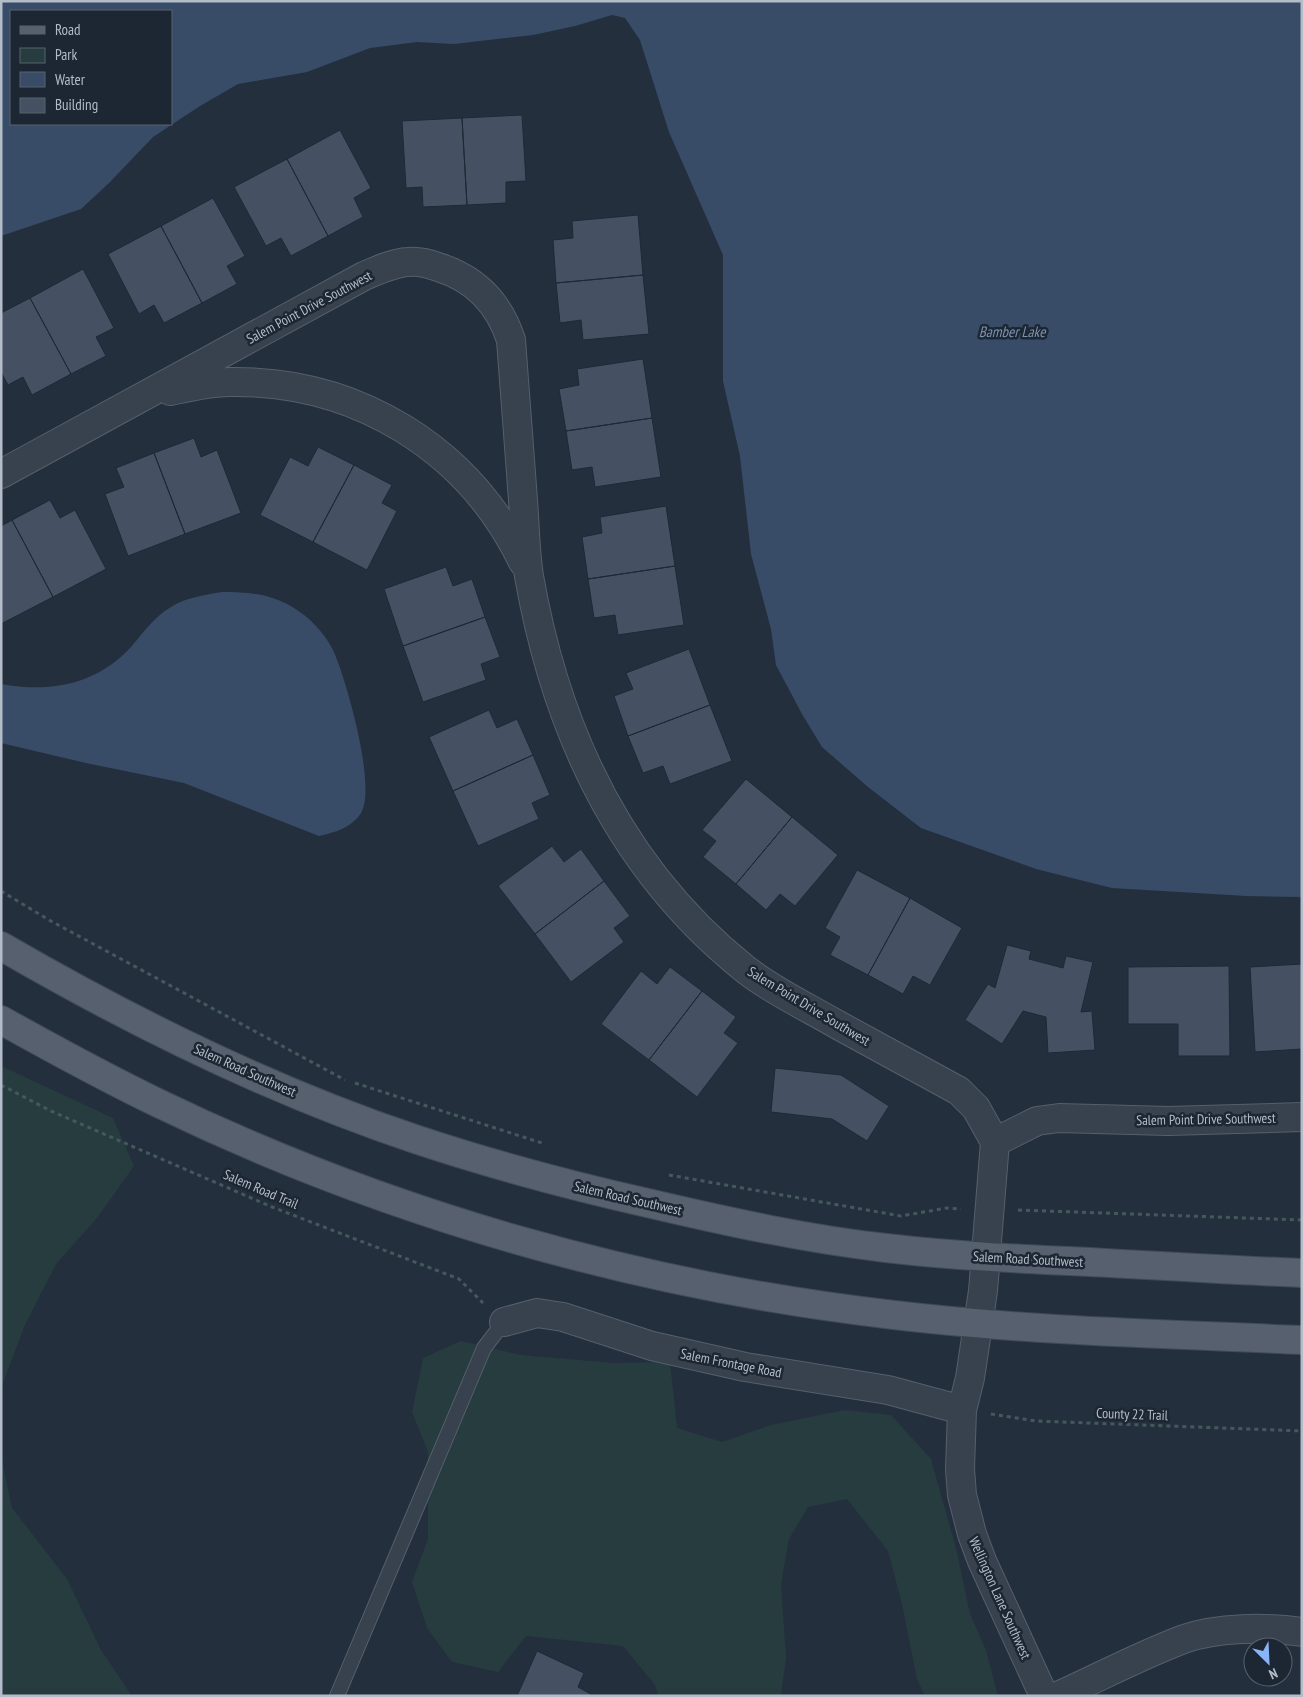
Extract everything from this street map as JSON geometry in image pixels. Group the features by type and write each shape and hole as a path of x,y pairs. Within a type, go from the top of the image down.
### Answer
{"main road":[{"name":"Salem Road Southwest","path":"1,946 122,1012 212,1056 312,1100 412,1138 503,1167 696,1215 794,1234 886,1248 986,1257 1302,1273"},
{"path":"1,1020 158,1103 259,1149 357,1188 436,1215 535,1244 700,1284 794,1301 978,1324 1302,1340"}],"street":[{"name":"Salem Point Drive Southwest","path":"1,474 364,276 388,266 409,262 431,265 452,272 475,285 491,300 504,320 511,340 529,574 552,678 564,715 599,794 620,830 651,874 676,904 709,938 747,970 794,1000 959,1091 976,1108 995,1142 1037,1121 1059,1118 1168,1122 1302,1117"},
{"name":"Salem Point Drive Southwest","path":"121,409 161,393 228,382 295,388 367,410 402,425 435,450 464,478 508,532 529,574"},
{"path":"986,1257 995,1142"},
{"name":"Wellington Lane Southwest","path":"986,1257 970,1378 962,1410 962,1495 972,1534 982,1561 1044,1696"},
{"name":"Salem Frontage Road","path":"504,1322 538,1313 563,1317 652,1346 746,1367 888,1390 962,1410"},
{"path":"1058,1696 1185,1639 1234,1630 1274,1628 1302,1632"}],"lane":[{"path":"337,1696 484,1348 504,1322"}],"path":[{"path":"1,892 48,920 347,1081 553,1147"},
{"name":"Salem Road Trail","path":"1,1085 51,1111 272,1207 459,1279 504,1322"},
{"path":"665,1174 901,1216 947,1208 1302,1220"},
{"name":"County 22 Trail","path":"962,1410 1036,1421 1302,1431"}],"green space":[{"path":"1,1066 113,1118 134,1166 97,1218 56,1264 25,1325 1,1388"},
{"path":"461,1341 521,1355 614,1363 670,1362 677,1428 722,1442 771,1425 845,1410 891,1415 931,1459 956,1548 970,1614 986,1650 998,1696 925,1696 917,1679 902,1604 888,1551 847,1499 808,1507 789,1539 781,1584 786,1657 781,1696 658,1696 655,1685 623,1646 526,1636 498,1672 452,1662 427,1628 412,1582 428,1539 428,1452 412,1412 423,1358"},
{"path":"1,1456 12,1508 67,1579 101,1650 132,1696 1,1696"}],"water":[{"name":"Bamber Lake","path":"1,1 1302,1 1302,897 1247,896 1112,888 1036,869 921,828 868,787 822,747 776,665 771,629 751,554 740,456 723,381 723,255 669,132 640,40 625,18 612,15 575,26 533,35 454,44 417,42 370,48 307,72 238,84 172,124 172,10 10,10 10,125 171,125 153,137 81,209 1,236"},
{"path":"222,592 255,594 285,603 312,622 333,650 352,707 363,757 365,780 365,800 361,813 348,826 319,836 184,783 1,743 1,684 19,687 54,686 87,678 117,660 154,620 171,607 203,595"}],"building":[{"path":"522,115 526,181 506,182 506,203 467,205 462,118"},
{"path":"462,118 467,205 423,207 422,187 406,188 402,121"},
{"path":"340,130 371,188 354,198 363,217 328,236 287,159"},
{"path":"287,159 328,236 291,256 281,238 266,246 234,187"},
{"path":"213,198 245,256 227,266 237,284 202,303 161,226"},
{"path":"638,215 643,275 556,283 553,240 573,238 572,221"},
{"path":"161,226 202,303 164,323 154,305 139,314 108,254"},
{"path":"83,269 114,328 96,337 106,356 71,374 30,298"},
{"path":"643,275 649,334 583,340 581,320 560,323 556,283"},
{"path":"30,298 71,374 32,395 23,377 8,385 1,372 1,313"},
{"path":"643,359 652,418 566,431 559,389 579,385 577,369"},
{"path":"652,418 661,477 595,487 592,467 572,470 566,431"},
{"path":"194,438 201,457 217,450 241,513 185,534 154,453"},
{"path":"318,447 354,465 313,542 260,515 290,457 308,466"},
{"path":"154,453 185,534 128,556 105,494 124,487 116,468"},
{"path":"354,465 392,485 382,503 397,511 367,570 313,542"},
{"path":"50,500 60,518 75,510 106,569 53,597 12,520"},
{"path":"666,506 675,566 588,579 582,537 602,533 600,517"},
{"path":"12,520 53,597 1,624 1,526"},
{"path":"675,566 684,625 618,635 615,615 594,618 588,579"},
{"path":"446,567 453,586 472,579 485,617 403,646 384,589"},
{"path":"485,617 500,657 481,664 486,680 423,702 403,646"},
{"path":"689,649 710,705 628,736 614,696 633,689 626,673"},
{"path":"710,705 732,761 670,784 663,766 643,773 628,736"},
{"path":"489,710 497,728 517,719 533,755 453,791 429,737"},
{"path":"533,755 550,795 532,803 539,819 478,846 453,791"},
{"path":"746,779 792,817 736,884 703,857 716,841 702,830"},
{"path":"792,817 838,855 795,906 780,894 766,910 736,884"},
{"path":"552,846 564,862 581,849 604,881 535,934 498,886"},
{"path":"857,870 910,898 868,975 830,955 840,937 825,928"},
{"path":"604,881 630,916 614,928 624,942 571,982 535,934"},
{"path":"910,898 962,928 930,985 913,976 903,994 868,975"},
{"path":"1007,945 1031,951 1029,959 1063,968 1066,956 1093,962 1081,1012 1092,1011 1095,1050 1048,1053 1046,1017 1023,1011 1002,1044 965,1020 988,984 995,988"},
{"path":"1302,964 1302,1049 1255,1052 1250,967"},
{"path":"1229,966 1230,1056 1178,1056 1178,1024 1128,1024 1128,967"},
{"path":"670,967 702,991 649,1060 601,1024 641,971 657,984"},
{"path":"702,991 736,1017 724,1033 738,1043 697,1097 649,1060"},
{"path":"775,1068 841,1075 889,1106 867,1141 832,1119 771,1112"},
{"path":"537,1651 584,1673 578,1687 594,1696 517,1696"}]}
